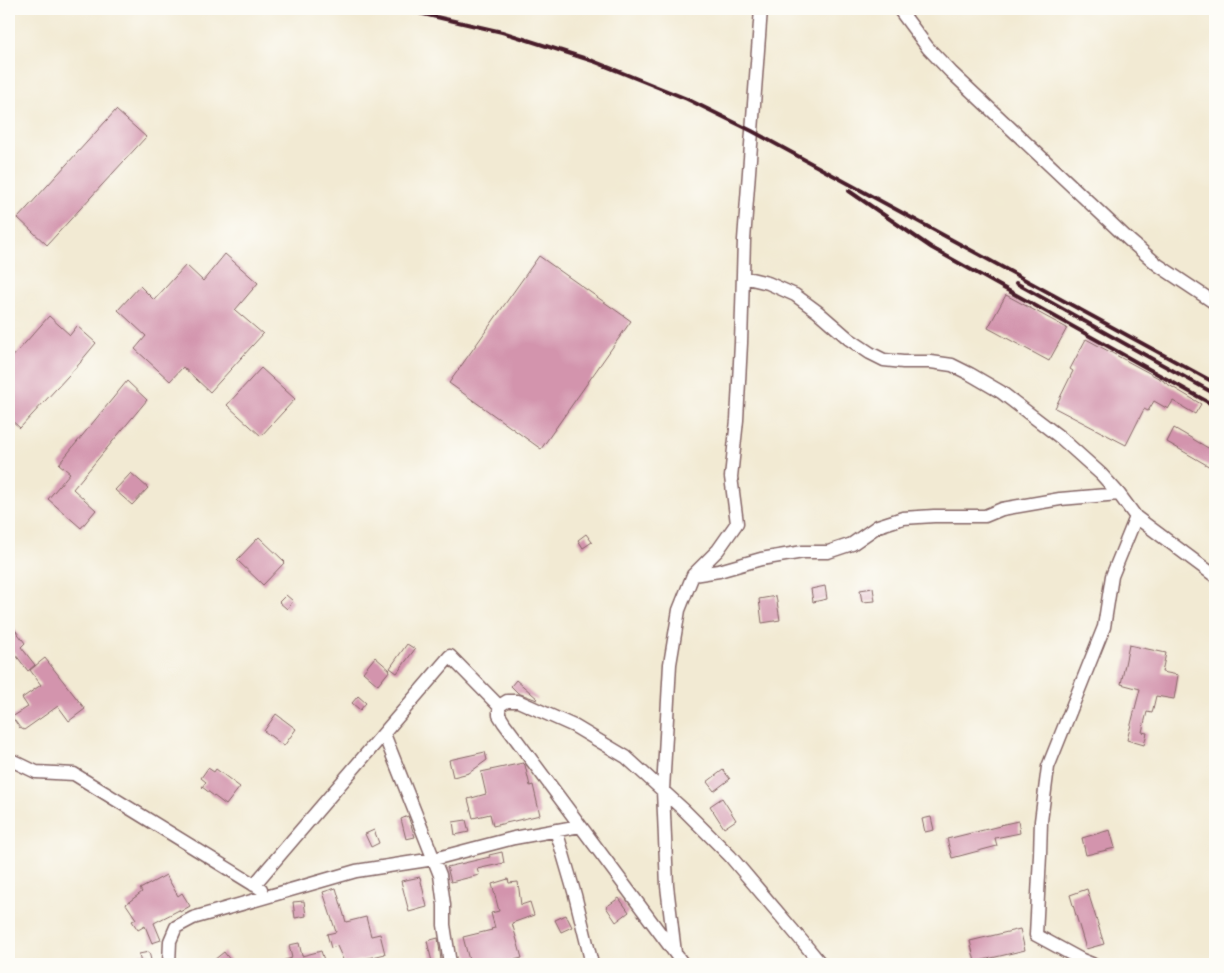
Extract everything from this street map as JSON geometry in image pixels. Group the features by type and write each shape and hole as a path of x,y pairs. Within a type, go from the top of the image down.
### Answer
{"street":[{"path":"675,953 667,886 663,790 670,664 679,610 693,575 718,550 737,523 731,477 737,420 743,277 761,9"},
{"path":"899,9 928,48 951,72 1099,213 1158,265 1215,302"},
{"path":"743,277 768,283 795,295 849,339 884,360 952,365 1001,392 1061,438 1101,474 1119,494 1136,518 1215,576"},
{"path":"693,575 719,571 761,559 803,552 828,552 852,544 878,526 903,518 985,516 1002,509 1060,499 1119,494"},
{"path":"1092,964 1036,936 1041,821 1048,767 1104,627 1112,576 1136,518"},
{"path":"254,885 450,656 499,706 499,715 504,723 683,964"},
{"path":"499,706 507,701 518,701 574,726 626,757 663,790 730,856 820,964"},
{"path":"384,734 440,875 444,905 444,925 450,964"},
{"path":"9,759 36,772 74,774 271,895"},
{"path":"169,964 170,940 176,927 193,918 356,871 434,859 514,838 580,826"},
{"path":"556,830 592,964"}],"building":[{"path":"116,110 146,137 47,245 18,218"},
{"path":"225,254 258,283 235,310 263,334 210,392 183,367 170,381 135,349 146,336 118,310 140,286 154,300 186,265 203,281"},
{"path":"539,256 631,321 541,449 449,383"},
{"path":"1006,295 1067,328 1049,361 988,328"},
{"path":"49,316 70,335 77,326 96,343 20,428 9,418 9,361"},
{"path":"1086,339 1164,381 1201,404 1195,414 1173,401 1168,409 1154,401 1148,411 1144,409 1126,445 1055,408 1073,371 1070,369"},
{"path":"261,368 295,399 261,436 227,405"},
{"path":"127,381 147,400 73,489 96,510 81,528 48,499 70,473 59,464"},
{"path":"1174,428 1215,452 1215,462 1212,468 1167,442"},
{"path":"131,473 148,488 132,505 115,490"},
{"path":"586,534 592,542 583,548 578,540"},
{"path":"259,537 285,562 263,585 237,560"},
{"path":"825,586 827,599 813,602 811,589"},
{"path":"873,588 875,601 862,602 860,590"},
{"path":"286,595 293,601 287,609 279,602"},
{"path":"776,596 780,620 762,623 759,599"},
{"path":"9,622 25,643 21,647 35,665 28,671 9,646"},
{"path":"407,644 415,649 397,673 390,668"},
{"path":"1129,645 1166,653 1162,672 1178,675 1174,699 1156,696 1152,713 1147,712 1142,732 1147,733 1144,745 1127,740 1140,689 1121,684"},
{"path":"375,657 390,670 378,685 363,672"},
{"path":"45,658 85,709 69,721 58,706 24,730 20,728 12,717 28,707 22,698 41,685 30,670"},
{"path":"516,680 538,699 518,693 511,686"},
{"path":"358,696 366,703 360,710 352,703"},
{"path":"276,714 296,729 284,746 264,731"},
{"path":"485,752 487,760 469,773 453,777 449,760"},
{"path":"523,763 530,786 533,785 540,815 493,826 490,814 473,818 468,799 486,794 481,772"},
{"path":"208,768 214,772 216,769 240,787 226,805 202,787 206,782 201,778"},
{"path":"723,770 730,779 714,791 707,782"},
{"path":"722,798 736,820 724,828 710,806"},
{"path":"408,816 415,837 406,839 401,819"},
{"path":"931,817 934,830 925,832 922,819"},
{"path":"466,820 469,832 455,835 453,822"},
{"path":"1018,821 1020,833 995,838 997,846 952,858 947,839"},
{"path":"374,830 379,843 371,847 365,834"},
{"path":"1110,830 1115,848 1086,855 1082,838"},
{"path":"502,852 504,863 477,869 479,875 451,882 447,867 490,857 489,855"},
{"path":"166,875 178,896 182,893 190,906 154,923 161,940 152,943 145,926 138,930 132,921 136,919 126,904 142,892 140,889"},
{"path":"420,877 427,907 409,912 401,881"},
{"path":"508,879 509,883 518,882 521,905 530,902 534,915 512,923 522,958 498,964 470,964 463,937 495,928 491,913 499,911 492,884"},
{"path":"336,888 346,922 366,917 371,936 380,934 385,954 345,964 337,946 331,948 327,934 336,932 323,892"},
{"path":"1087,889 1104,944 1086,949 1070,895"},
{"path":"619,898 629,912 616,922 606,907"},
{"path":"304,901 306,916 295,918 293,902"},
{"path":"566,915 572,927 561,932 555,920"},
{"path":"1020,929 1025,950 975,962 970,941"},
{"path":"438,938 441,960 432,962 427,941"},
{"path":"299,943 302,956 321,951 324,960 306,964 282,964 282,961 292,958 289,945"},
{"path":"149,952 152,964 141,964 139,954"},
{"path":"224,952 233,964 209,964"}],"railway":[{"path":"384,9 419,13 502,32 593,61 687,99 752,131 1215,383"},
{"path":"849,191 932,248 1215,406"},
{"path":"1016,283 1215,394"}]}
